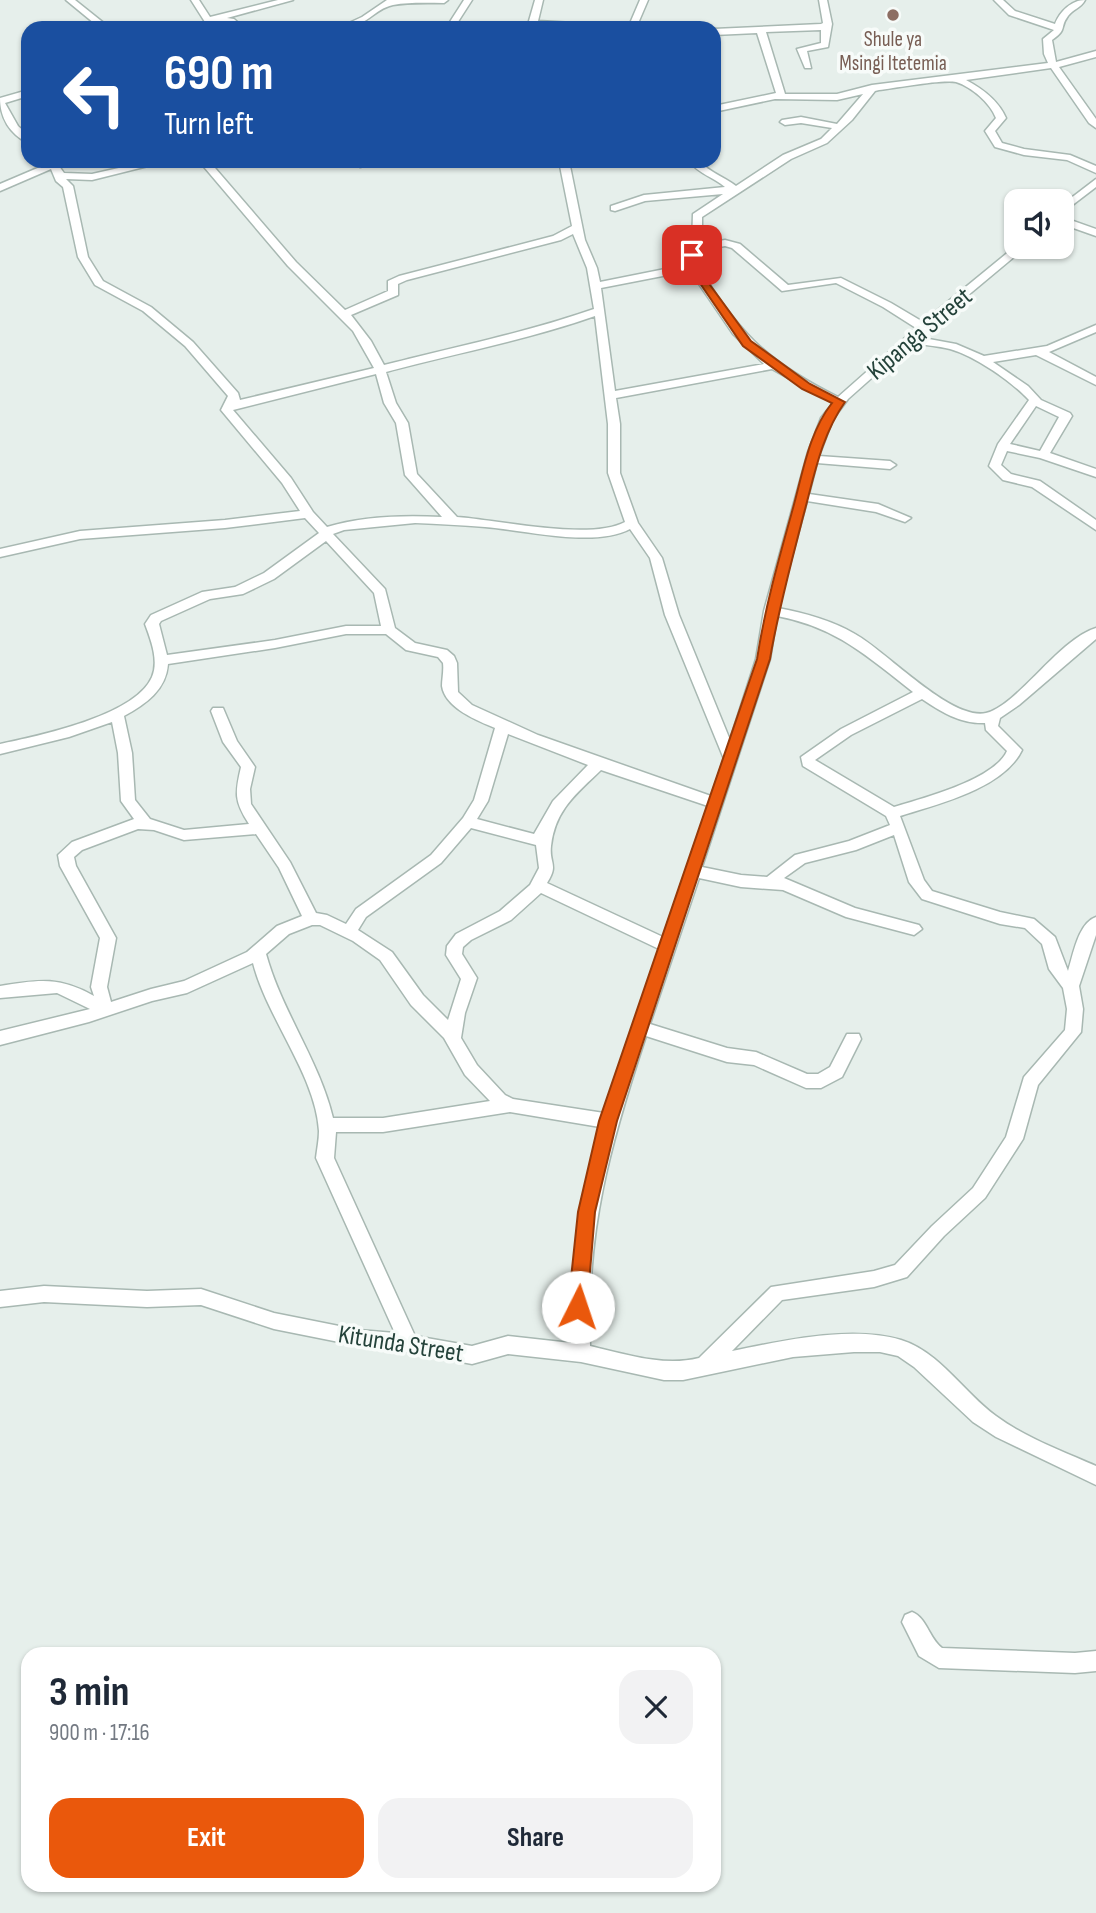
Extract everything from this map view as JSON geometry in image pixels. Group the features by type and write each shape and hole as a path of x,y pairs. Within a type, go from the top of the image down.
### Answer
{"street":[{"path":"70,0 97,21"},
{"path":"195,0 207,21"},
{"path":"212,21 289,0"},
{"path":"360,21 383,3 444,0"},
{"path":"454,21 468,0"},
{"path":"532,21 539,0"},
{"path":"635,21 643,0"},
{"path":"808,66 802,49 825,45 826,26 822,0"},
{"path":"998,0 1012,13 1058,27"},
{"path":"1081,0 1079,4 1069,7 1058,27 1058,33 1047,41 1052,65 1074,91 1096,125"},
{"path":"721,32 826,26"},
{"path":"761,30 764,47 781,93 778,97"},
{"path":"721,108 778,97 837,97 872,88 1052,65 1096,54"},
{"path":"956,79 980,94 999,111 1001,118 990,131 998,145 1028,153 1066,155 1096,170"},
{"path":"595,286 673,271 689,260 695,249 696,216 787,157 824,141 840,127 872,88"},
{"path":"21,95 0,101 14,128 21,134"},
{"path":"785,122 800,120 840,127"},
{"path":"0,188 50,168"},
{"path":"56,168 61,181 68,186 83,257 99,283 147,309 189,344 234,395 227,410 280,472 308,514 380,592 389,631"},
{"path":"60,168 85,178 131,168"},
{"path":"210,168 292,264 344,314 364,338 393,410 402,423 405,445 412,462 411,475 453,521"},
{"path":"565,168 600,311 614,424 614,473 632,523 656,558 672,615 702,694 731,759"},
{"path":"700,168 716,175 735,190"},
{"path":"1074,200 1096,182"},
{"path":"615,208 644,198 735,190"},
{"path":"1074,225 1096,233"},
{"path":"344,314 394,293 391,285 394,281 557,238 578,227"},
{"path":"695,249 725,243 737,246 780,287 786,289 837,280 887,305 924,328"},
{"name":"Kipanga Street","path":"581,1353 578,1307 581,1245 608,1121 764,659 771,611 802,496 827,418 839,402 909,339 1007,259"},
{"path":"689,260 737,332 806,386 839,402"},
{"path":"228,405 541,331 600,311"},
{"path":"982,360 1040,352 1096,328"},
{"path":"909,339 962,349 1024,388 1035,400 1066,418 1043,455"},
{"path":"1040,352 1096,382"},
{"path":"610,396 776,365"},
{"path":"1035,400 1003,446 995,466 1005,476 1036,484 1096,526"},
{"path":"1003,446 1043,455 1096,473"},
{"path":"813,459 890,465"},
{"path":"802,496 878,508 905,518"},
{"path":"0,553 80,536 308,514"},
{"path":"0,749 64,734 117,713 141,700 159,678 162,660 152,624 156,618 208,595 238,591 277,571 325,534 343,526 375,520 415,519 542,531 603,533 619,530 632,523"},
{"path":"771,611 790,614 840,632 867,648 922,693 972,719 993,716 1096,632"},
{"path":"162,660 275,644 346,630 389,631 411,647 447,656 452,663 452,694 474,712 622,773 714,802"},
{"path":"922,693 846,732 808,758 810,764 895,821 917,882 927,895 1000,918 1029,923 1049,941 1057,970 1071,986"},
{"path":"218,711 230,742 248,767 243,789 244,805 285,866 311,919"},
{"path":"117,713 125,753 128,801 145,823"},
{"path":"771,882 789,864 804,855 842,849 998,771 1014,757 1015,750 991,727 993,716"},
{"path":"349,930 361,913 436,859 468,822 481,801 503,726"},
{"path":"453,1039 457,1013 469,978 454,955 456,943 509,912 537,885 547,867 543,852 545,825 565,798 599,763"},
{"path":"468,822 534,840 545,833"},
{"path":"105,1009 99,987 108,938 65,859 70,850 125,827 145,823 184,835 260,828"},
{"path":"694,871 741,881 771,882 799,889 851,913 914,929"},
{"path":"537,885 668,946"},
{"path":"0,1038 187,987 258,953 283,930 311,919 322,919 349,930 386,956 417,1000 453,1039 477,1078 499,1100 510,1105 608,1121"},
{"path":"705,1365 772,1295 895,1274 988,1183 1014,1139 1025,1092 1030,1082 1073,1032 1071,986 1088,935 1096,923"},
{"path":"258,953 268,991 312,1072 327,1125 325,1158 409,1343"},
{"path":"0,992 54,986 70,990 93,1005 105,1009"},
{"path":"641,1028 727,1055 756,1059 812,1082 836,1073 853,1039"},
{"path":"327,1125 383,1125 510,1105"},
{"name":"Kitunda Street","path":"0,1299 44,1294 136,1298 201,1297 274,1321 359,1338 409,1343 472,1355 506,1345 581,1353 664,1371 683,1371 810,1346 876,1344 898,1347 915,1357 991,1423 1045,1453 1096,1476"},
{"path":"912,1622 926,1649 939,1658 1075,1663 1096,1661"}],"place":[{"name":"Shule ya Msingi Itetemia","path":"893,15"}],"route":[{"path":"578,1307 581,1245 586,1212 608,1121 764,659 771,611 814,452 827,418 839,402 806,386 747,343 705,286 689,260 692,255"}]}
